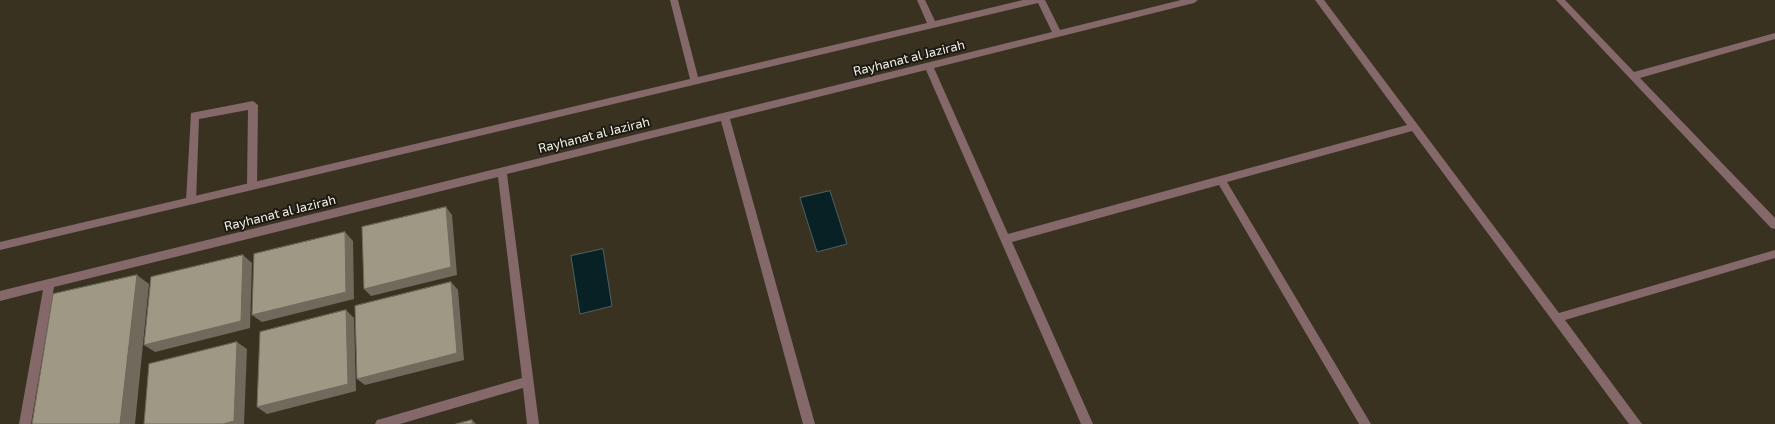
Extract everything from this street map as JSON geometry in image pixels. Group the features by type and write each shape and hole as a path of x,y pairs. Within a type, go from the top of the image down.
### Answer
{"street":[{"path":"674,0 694,81"},
{"path":"922,0 932,25"},
{"name":"Rayhanat al Jazirah","path":"0,246 1036,0"},
{"path":"1042,0 1058,34"},
{"name":"Rayhanat al Jazirah","path":"0,296 1194,0"},
{"path":"1318,0 1636,424"},
{"path":"1560,0 1775,225"},
{"path":"1633,76 1775,36"},
{"path":"928,66 1087,424"},
{"path":"191,201 194,116 253,105 252,186"},
{"path":"724,116 809,424"},
{"path":"1005,239 1414,127"},
{"path":"502,172 533,424"},
{"path":"1221,180 1365,424"},
{"path":"1557,318 1775,254"},
{"path":"25,424 49,284"},
{"path":"380,424 528,381"}],"water":[{"path":"830,191 847,244 817,252 800,198"},
{"path":"603,249 612,306 580,314 571,256"}],"building":[{"path":"446,207 451,267 364,289 362,227"},
{"path":"345,232 346,292 252,315 254,254"},
{"path":"243,255 241,321 144,345 151,277"},
{"path":"137,275 120,424 32,424 53,294"},
{"path":"451,282 457,353 357,379 355,306"},
{"path":"346,310 348,384 257,407 260,332"},
{"path":"237,342 234,421 223,424 144,424 149,364"},
{"path":"472,420 472,424 456,424"}]}
